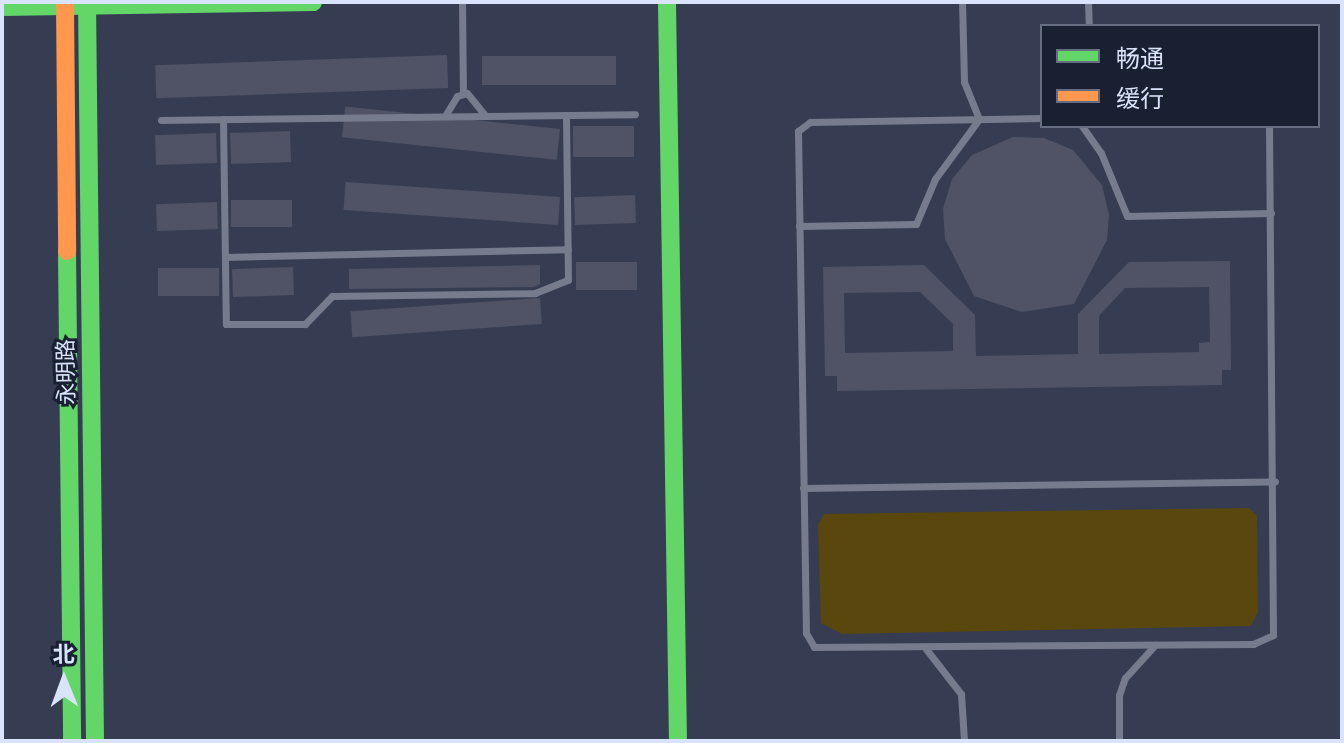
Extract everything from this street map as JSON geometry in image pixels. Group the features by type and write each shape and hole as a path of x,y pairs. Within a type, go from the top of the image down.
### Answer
{"street":[{"path":"2,7 313,2"},
{"path":"667,2 678,741"},
{"name":"永明路","path":"65,4 72,741"},
{"name":"永明路","path":"87,4 95,741"}],"lane":[{"path":"445,116 463,93 462,2"},
{"path":"962,2 964,82 979,119"},
{"path":"1088,2 1089,24"},
{"path":"463,93 472,95 485,115"},
{"path":"161,120 635,114"},
{"path":"223,119 226,324 305,324 332,296 535,293 568,280 566,115"},
{"path":"1040,118 801,124 799,226 808,642 825,651 1253,644 1273,635 1275,481 1269,128"},
{"path":"799,226 916,224 935,179 979,119"},
{"path":"1083,128 1101,153 1127,216 1271,213"},
{"path":"225,257 568,249"},
{"path":"803,488 1275,481"},
{"path":"1119,741 1119,695 1125,678 1155,645"},
{"path":"926,649 961,694 964,741"}],"shaded area":[{"path":"1249,508 1257,516 1258,612 1251,626 842,634 821,623 818,525 824,514"}],"building":[{"path":"447,55 448,88 156,98 155,65"},
{"path":"482,56 616,56 616,85 482,85"},
{"path":"345,106 560,129 557,160 342,137"},
{"path":"573,126 634,126 634,157 573,157"},
{"path":"290,131 291,162 231,164 230,133"},
{"path":"216,133 217,163 156,165 155,135"},
{"path":"1013,137 1044,138 1073,150 1102,185 1109,215 1107,240 1074,304 1022,312 974,296 945,239 943,209 952,179 972,155"},
{"path":"346,182 560,197 558,225 344,210"},
{"path":"635,195 636,223 575,225 574,197"},
{"path":"231,200 292,200 292,227 231,227"},
{"path":"217,202 218,229 157,231 156,204"},
{"path":"1230,261 1231,370 1222,370 1222,385 837,391 837,376 825,376 823,267 924,265 975,315 976,356 1078,354 1078,314 1129,262","holes":["1209,287 1210,342 1199,343 1199,352 1099,354 1099,316 1125,288","920,292 953,324 953,351 845,353 844,293"]},
{"path":"576,262 637,262 637,290 576,290"},
{"path":"540,265 540,284 534,287 349,289 349,269"},
{"path":"293,267 294,295 233,297 232,269"},
{"path":"158,268 219,268 219,296 158,296"},
{"path":"540,298 542,324 352,337 350,311"}],"traffic: fast":[{"path":"87,2 95,741"},
{"path":"2,7 313,2"},
{"path":"667,2 678,741"},
{"path":"67,251 72,741"}],"traffic: slow":[{"path":"65,2 67,251"}]}
